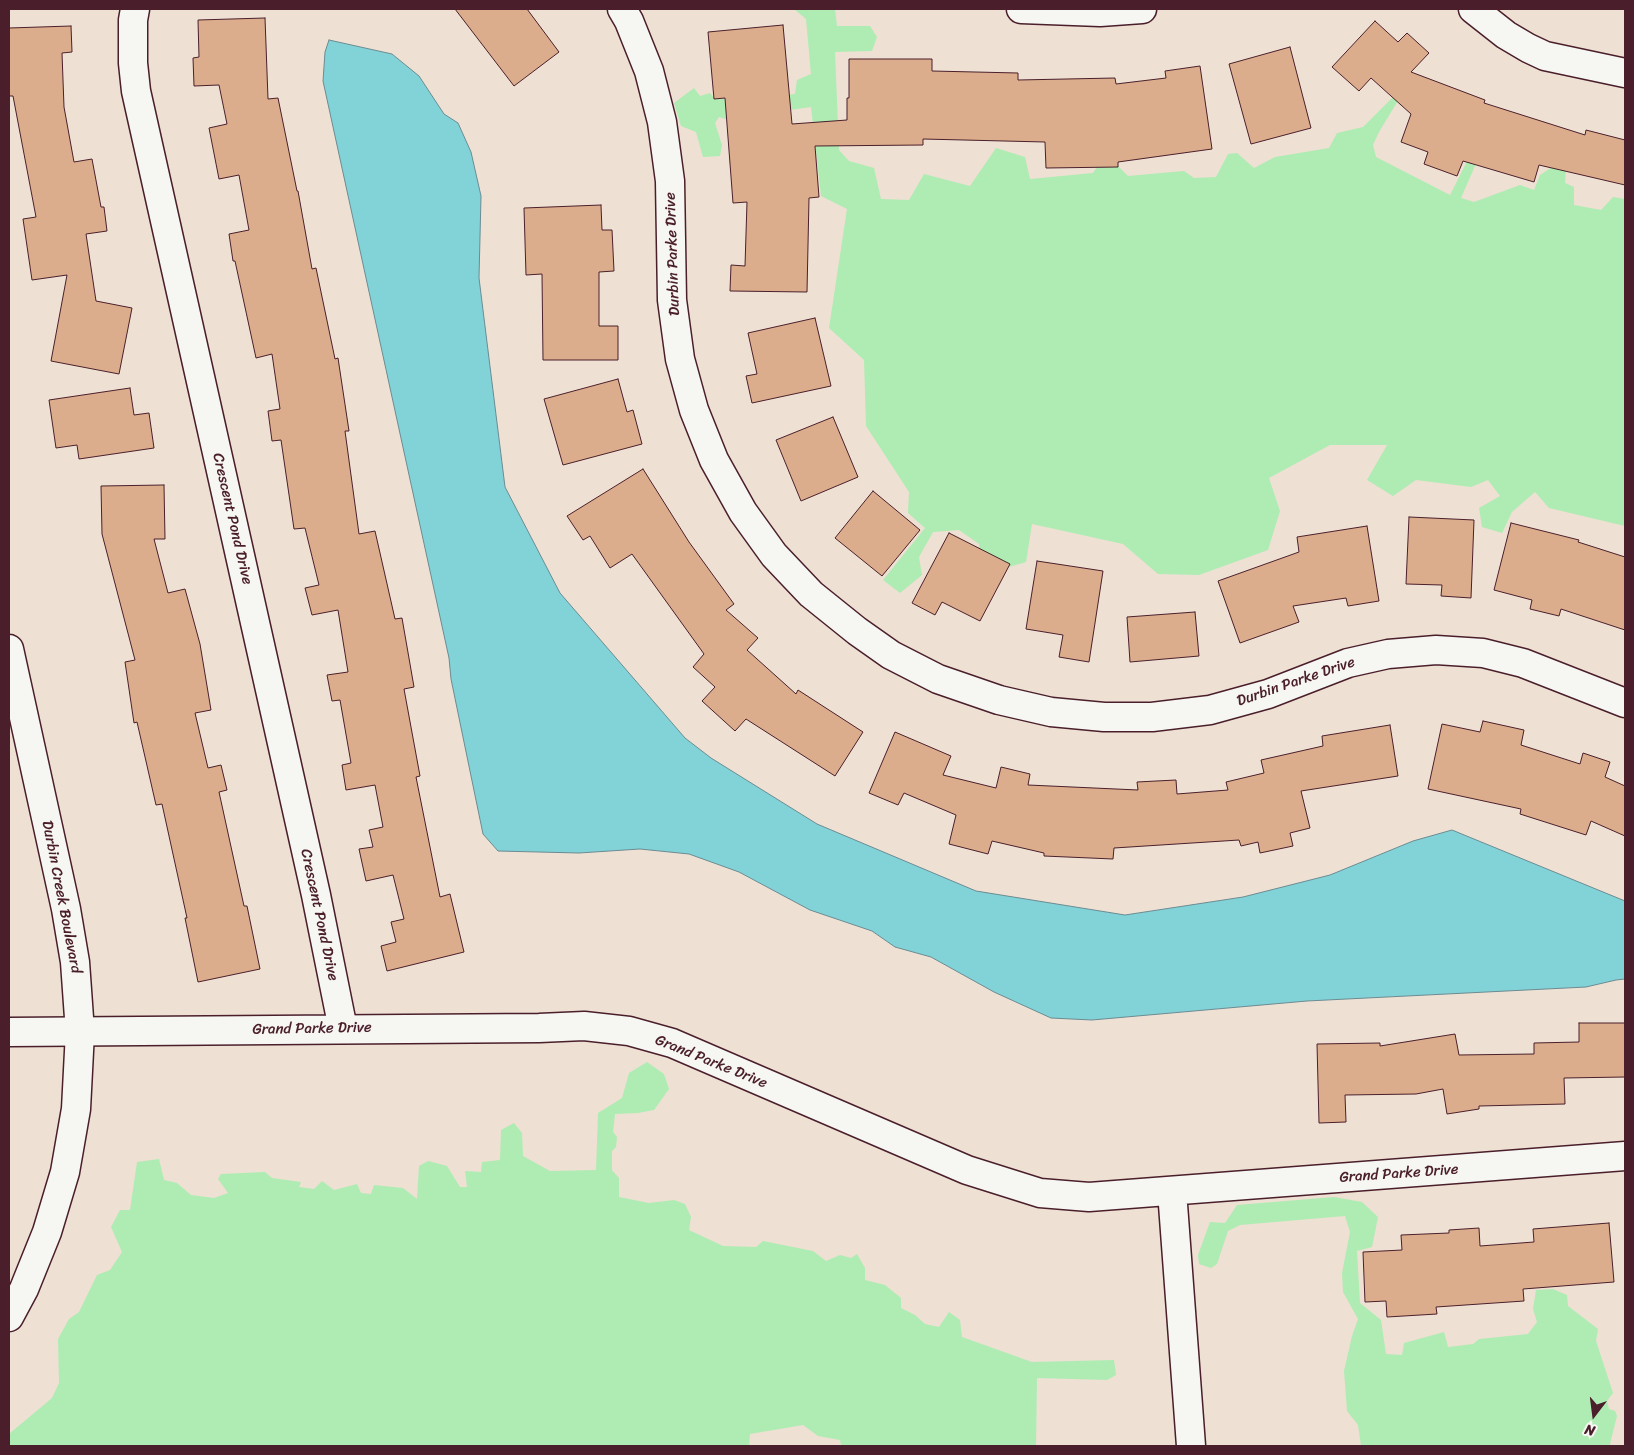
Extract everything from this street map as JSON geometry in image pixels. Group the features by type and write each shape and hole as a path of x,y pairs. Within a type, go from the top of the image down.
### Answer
{"street":[{"name":"Crescent Pond Drive","path":"135,9 133,20 133,63 136,91 316,895 343,1029"},
{"name":"Durbin Parke Drive","path":"622,9 629,21 649,71 662,122 670,181 672,300 680,359 694,410 714,460 743,512 774,555 811,594 857,631 891,655 938,679 999,700 1051,712 1104,717 1152,717 1210,710 1268,694 1348,663 1388,654 1436,650 1483,653 1523,663 1625,703"},
{"path":"1021,9 1100,12 1142,9"},
{"path":"1473,9 1506,35 1545,56 1625,73"},
{"name":"Durbin Creek Boulevard","path":"9,649 66,909 75,962 80,1032 76,1109 65,1172 47,1232 24,1289 9,1317"},
{"name":"Grand Parke Drive","path":"9,1032 539,1028 584,1026 629,1031 672,1043 996,1181 1040,1193 1089,1198 1625,1156"},
{"path":"1172,1191 1191,1446"}],"green space":[{"path":"794,9 835,9 837,26 870,26 877,37 872,51 835,52 839,150 849,161 874,168 881,199 909,200 924,174 970,186 996,148 1025,157 1030,179 1093,173 1098,165 1117,165 1128,176 1184,171 1194,178 1216,177 1228,154 1237,153 1254,168 1275,157 1329,148 1337,133 1363,127 1393,97 1399,99 1373,145 1376,157 1450,195 1488,120 1492,127 1461,198 1474,202 1520,185 1534,190 1540,175 1552,167 1566,166 1565,183 1574,187 1574,205 1601,210 1613,197 1625,199 1625,526 1549,508 1535,492 1512,512 1502,533 1482,527 1479,508 1500,496 1488,480 1471,487 1416,480 1393,496 1367,480 1387,445 1330,445 1269,478 1280,511 1268,550 1199,575 1158,574 1123,544 1032,524 1026,562 1009,567 979,550 979,544 959,530 933,532 919,557 922,575 900,593 883,580 925,528 908,513 909,492 866,426 864,360 829,328 847,209 821,196 811,107 754,115 732,121 719,117 715,123 722,145 720,156 703,157 696,132 681,126 674,103 694,88 700,96 710,93 715,99 761,98 795,94 797,80 811,74 806,19"},
{"path":"647,1062 664,1074 669,1089 654,1110 615,1114 613,1132 617,1137 616,1147 612,1151 612,1170 619,1178 619,1197 649,1203 674,1200 685,1204 691,1217 689,1230 723,1246 756,1247 763,1241 813,1251 826,1261 840,1255 851,1258 857,1254 865,1268 865,1280 885,1285 901,1298 901,1308 915,1315 925,1324 939,1327 949,1312 960,1320 962,1337 1032,1362 1114,1360 1116,1375 1107,1380 1037,1378 1036,1446 841,1446 840,1440 818,1436 803,1425 750,1434 749,1446 9,1446 9,1434 52,1398 59,1383 58,1339 69,1319 79,1312 97,1275 110,1270 122,1252 111,1227 120,1210 130,1210 137,1162 159,1159 164,1180 177,1183 191,1195 214,1198 228,1193 218,1179 221,1174 265,1172 272,1178 301,1182 299,1187 314,1189 322,1181 334,1190 357,1184 361,1193 371,1194 374,1185 403,1188 417,1199 419,1166 428,1161 447,1166 460,1187 467,1187 465,1171 481,1172 482,1162 500,1160 501,1130 514,1123 522,1133 523,1156 550,1171 596,1170 598,1113 622,1098 629,1073"},
{"path":"1334,1197 1362,1202 1378,1217 1372,1247 1357,1251 1360,1303 1381,1320 1386,1354 1402,1355 1404,1343 1444,1332 1448,1347 1473,1344 1479,1339 1528,1334 1537,1322 1533,1309 1536,1290 1553,1289 1567,1295 1568,1306 1598,1329 1596,1341 1613,1393 1607,1401 1609,1409 1615,1411 1617,1416 1611,1446 1361,1446 1358,1425 1347,1411 1344,1371 1358,1319 1343,1292 1342,1273 1350,1232 1345,1216 1240,1225 1228,1231 1217,1264 1211,1268 1199,1264 1198,1255 1210,1222 1225,1223 1237,1205"}],"water":[{"path":"329,40 392,54 419,76 444,114 458,123 471,152 481,196 479,278 505,487 560,593 685,738 711,758 817,824 976,891 1125,915 1243,897 1330,875 1413,841 1452,830 1625,901 1625,979 1586,987 1307,1001 1092,1020 1051,1018 994,992 931,957 895,947 872,931 810,910 739,872 689,854 640,849 579,853 498,851 483,834 451,679 449,658 323,81 325,52"}],"building":[{"path":"455,9 527,9 559,52 514,86"},
{"path":"265,18 268,99 278,98 312,269 316,268 335,359 338,358 349,431 345,431 359,534 375,531 395,619 402,618 414,687 404,689 420,776 416,777 440,897 450,894 464,952 387,971 381,946 396,942 391,922 404,919 393,875 366,881 359,849 373,847 369,830 383,827 375,785 346,790 342,765 351,763 340,700 332,701 327,675 348,672 338,610 312,615 305,588 319,585 305,528 294,529 281,440 272,441 268,411 280,409 272,354 256,358 235,261 233,261 229,234 249,230 239,175 219,179 209,128 227,124 219,85 194,86 193,58 199,57 198,20"},
{"path":"1375,21 1398,42 1407,33 1429,53 1411,72 1485,100 1484,103 1585,135 1586,130 1625,140 1625,185 1539,165 1534,182 1463,161 1457,176 1424,164 1428,152 1401,142 1411,114 1371,78 1359,91 1332,67"},
{"path":"783,25 792,124 847,120 849,59 932,59 932,71 1018,73 1018,80 1115,78 1116,84 1166,78 1165,71 1200,66 1212,149 1118,162 1118,167 1046,168 1045,142 923,139 923,145 815,146 819,197 809,198 807,292 730,291 731,265 745,266 747,202 733,203 725,98 714,99 708,32"},
{"path":"71,26 72,52 62,53 64,107 74,162 92,159 101,207 104,207 107,231 86,234 96,301 132,308 119,374 51,361 67,275 32,280 23,219 36,217 13,96 9,96 9,28"},
{"path":"1290,47 1311,128 1251,144 1229,64"},
{"path":"601,205 602,230 612,230 614,271 599,272 599,326 618,326 618,360 543,360 542,274 526,275 524,208"},
{"path":"815,318 831,386 752,403 746,376 757,374 748,333"},
{"path":"618,379 627,412 633,410 642,444 563,465 544,399"},
{"path":"130,388 134,415 149,413 154,448 79,459 77,445 56,448 49,400"},
{"path":"833,417 858,477 801,501 776,440"},
{"path":"643,469 689,542 734,604 726,610 758,638 747,650 796,694 798,690 863,732 835,776 746,719 735,731 702,701 715,687 693,667 704,654 632,554 610,568 590,536 583,540 567,516"},
{"path":"164,485 165,539 154,539 168,593 185,589 200,644 211,710 195,713 208,768 221,765 227,790 219,792 244,906 247,906 260,969 198,982 185,918 187,918 162,804 156,805 137,722 134,723 125,662 135,660 102,534 101,486"},
{"path":"873,491 920,530 882,576 835,538"},
{"path":"1409,517 1474,520 1471,598 1441,596 1442,585 1406,584"},
{"path":"1511,523 1579,540 1578,542 1625,557 1625,630 1561,609 1559,616 1530,609 1532,600 1494,590"},
{"path":"1367,526 1379,601 1348,606 1346,598 1293,606 1299,622 1240,643 1218,581 1299,552 1297,537"},
{"path":"949,533 1010,564 980,621 942,602 935,615 912,603"},
{"path":"1037,561 1103,571 1089,662 1059,657 1063,635 1026,629"},
{"path":"1195,612 1199,656 1130,662 1127,617"},
{"path":"1483,721 1524,730 1521,745 1580,764 1583,753 1610,762 1605,777 1625,786 1625,836 1591,821 1586,835 1520,814 1521,809 1428,789 1442,724 1480,732"},
{"path":"1390,725 1398,776 1301,791 1310,828 1290,833 1293,846 1260,853 1258,842 1241,846 1239,840 1114,848 1113,859 1044,856 1044,853 992,841 988,854 949,844 956,815 904,793 898,805 869,793 895,732 951,756 943,775 996,788 1001,767 1030,774 1028,785 1138,790 1137,782 1176,780 1177,794 1228,790 1226,782 1264,773 1261,760 1323,746 1322,736"},
{"path":"1579,1023 1625,1023 1625,1077 1564,1078 1565,1104 1479,1106 1479,1109 1447,1114 1443,1089 1416,1094 1345,1095 1346,1122 1319,1123 1317,1044 1380,1043 1380,1046 1455,1034 1459,1055 1534,1054 1534,1043 1579,1042"},
{"path":"1609,1223 1614,1282 1523,1289 1524,1301 1436,1307 1437,1314 1387,1317 1386,1301 1365,1302 1363,1252 1402,1250 1401,1235 1449,1233 1449,1230 1479,1228 1480,1246 1534,1242 1533,1229"}]}
